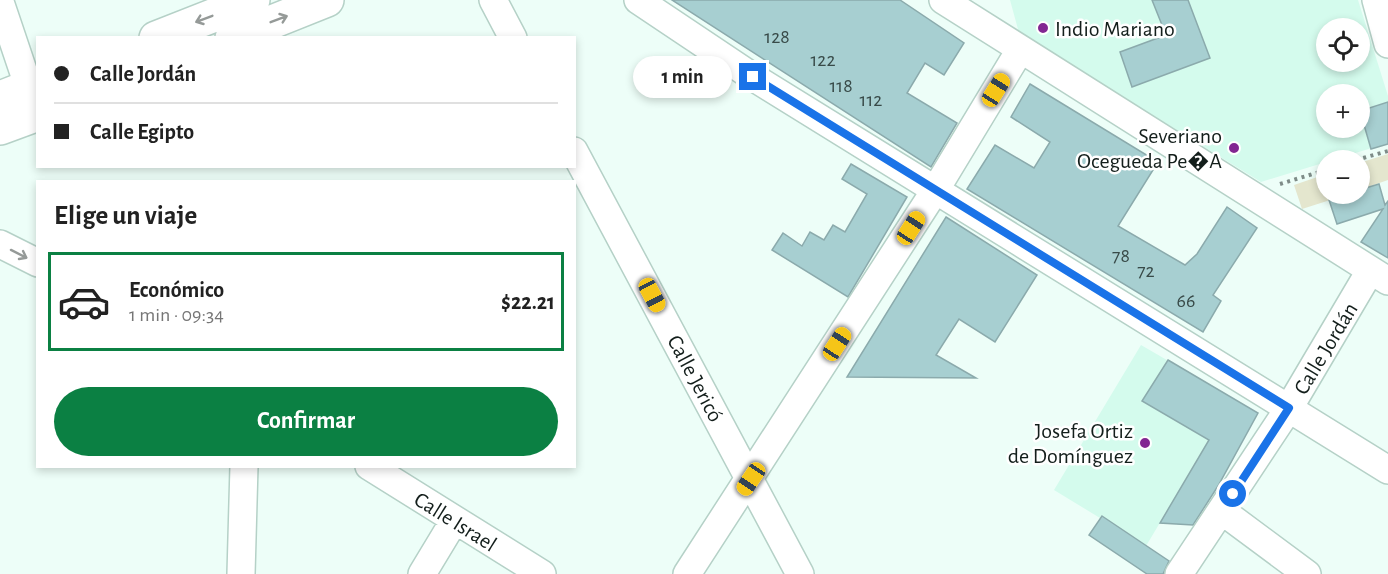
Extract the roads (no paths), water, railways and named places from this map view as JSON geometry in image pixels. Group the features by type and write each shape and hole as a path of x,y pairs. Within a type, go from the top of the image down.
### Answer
{"main road":[{"path":"161,36 253,0"},
{"path":"237,36 327,0"},
{"path":"0,128 28,99"}],"street":[{"path":"493,0 512,36"},
{"path":"638,0 753,77 1388,470"},
{"path":"943,0 1379,276"},
{"path":"977,0 994,32"},
{"path":"1376,0 1388,44"},
{"path":"0,2 5,31 28,99"},
{"path":"687,574 751,479 936,189 1020,50"},
{"name":"Calle Jericó","path":"576,155 800,574"},
{"path":"0,244 36,262"},
{"name":"Calle Jordán","path":"1179,574 1379,276"},
{"path":"241,574 244,468"},
{"name":"Calle Israel","path":"372,468 542,574"},
{"path":"1222,511 1289,566 1307,574"},
{"path":"422,574 454,521"}],"place":[{"name":"Indio Mariano","path":"1043,28"},
{"name":"Severiano Ocegueda Pe�A","path":"1234,148"},
{"name":"Josefa Ortiz de Domínguez","path":"1145,443"}]}
